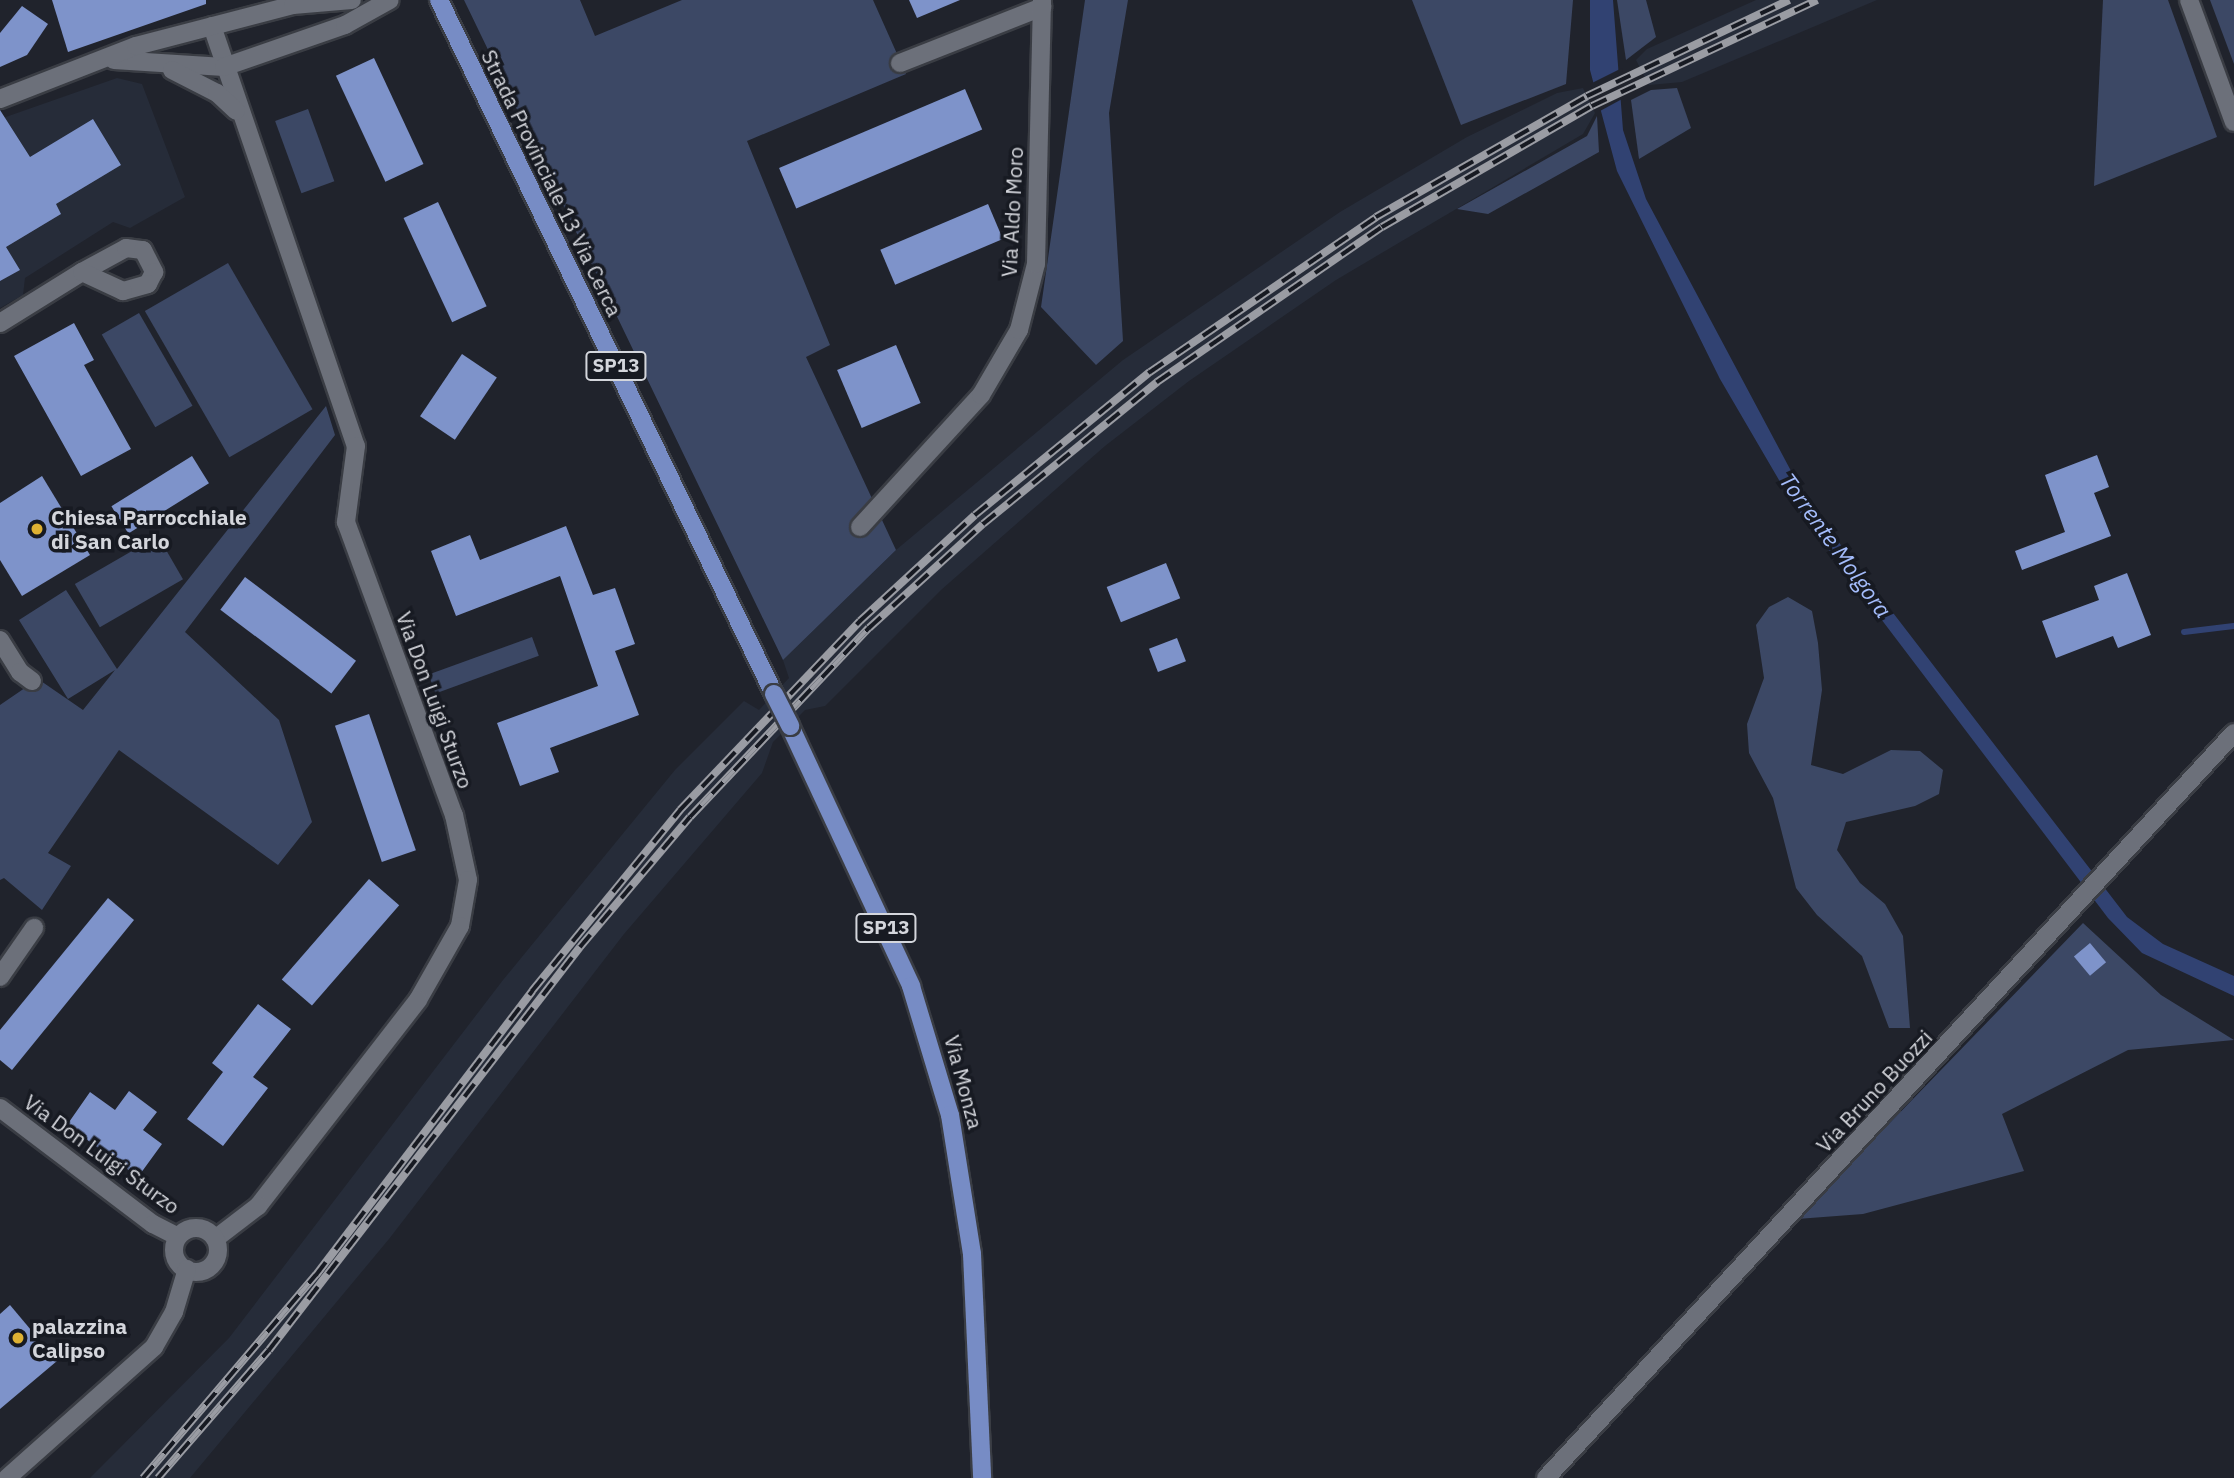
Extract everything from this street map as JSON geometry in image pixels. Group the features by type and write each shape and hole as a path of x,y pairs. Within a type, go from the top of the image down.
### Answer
{"main road":[{"name":"Strada Provinciale 13 Via Cerca","path":"439,0 790,726"},
{"name":"Via Monza","path":"790,726 911,985 953,1124 972,1254 982,1478"}],"street":[{"path":"0,99 100,62 212,26 311,1 352,0"},
{"path":"100,62 155,61 193,69 224,67 345,25 390,0"},
{"path":"2189,0 2234,122"},
{"name":"Via Aldo Moro","path":"860,527 973,405 1019,330 1036,264 1042,4 900,63"},
{"name":"Via Don Luigi Sturzo","path":"178,1237 197,1228 215,1239 258,1206 418,1000 460,926 468,880 454,815 346,522 356,446 239,113 212,26"},
{"path":"155,61 217,93 239,113"},
{"path":"0,323 82,272"},
{"path":"0,639 20,673 32,681"},
{"name":"Via Bruno Buozzi","path":"1546,1478 2234,733"},
{"path":"0,977 34,928"},
{"name":"Via Don Luigi Sturzo","path":"0,1108 153,1224 178,1237"},
{"name":"Via Don Luigi Sturzo","path":"178,1237 176,1257 187,1269"},
{"path":"7,1478 153,1347 174,1312 187,1269 200,1271 214,1263 215,1239"}],"shaded area":[{"path":"464,0 580,0 595,36 682,0 873,0 906,74 747,141 830,345 806,357 896,550 783,660"},
{"path":"1085,0 1128,0 1109,113 1123,341 1096,365 1041,307"},
{"path":"1412,0 1573,0 1566,84 1461,125"},
{"path":"1617,0 1646,0 1656,37 1626,60"},
{"path":"1756,0 1877,0 1682,82 1649,85 1636,60 1647,49"},
{"path":"2103,0 2168,0 2217,137 2094,186"},
{"path":"2210,0 2234,0 2234,64"},
{"path":"117,78 142,84 185,197 130,228 113,222 25,278 23,295 0,308 0,119"},
{"path":"1583,88 1595,113 1583,134 1336,280 1189,381 1105,446 941,590 825,706 805,710 773,742 762,773 624,934 389,1239 190,1478 90,1478 229,1338 503,980 675,770 744,701 759,710 789,678 783,660 896,550 1123,360 1340,212 1467,137 1557,93"},
{"path":"1677,88 1691,128 1639,159 1631,100 1651,90"},
{"path":"308,109 334,181 301,193 275,121"},
{"path":"1597,116 1599,152 1488,214 1457,209 1587,136"},
{"path":"228,263 312,409 229,457 145,311"},
{"path":"139,313 193,406 155,427 102,334"},
{"path":"326,406 335,435 185,632 279,720 312,822 278,865 119,750 48,853 71,866 42,910 4,878 0,880 0,705 38,679 83,710 115,670 68,699 19,620 66,590 117,669"},
{"path":"158,536 183,579 100,627 75,584"},
{"path":"1788,597 1812,611 1818,643 1822,690 1811,765 1843,774 1891,750 1920,751 1943,770 1939,794 1915,806 1846,822 1837,850 1860,883 1885,904 1903,936 1910,1028 1889,1028 1862,956 1817,915 1796,888 1773,798 1749,753 1747,724 1764,678 1756,625 1769,607"},
{"path":"532,637 539,656 435,693 429,675"},
{"path":"2083,923 2161,995 2234,1040 2128,1050 2002,1114 2024,1171 1863,1214 1797,1219"}],"water":[{"name":"Torrente Molgora","path":"1590,0 1613,0 1623,130 1646,199 1807,501 2127,917 2163,944 2234,976 2234,996 2142,953 2108,918 1790,499 1720,379 1617,171 1590,70"}],"pier":[{"path":"1622,68 1624,98 1600,111 1590,84"}],"building":[{"path":"52,0 206,0 206,4 68,52"},
{"path":"909,0 960,0 917,18"},
{"path":"22,6 48,24 27,55 0,67 0,33"},
{"path":"374,58 423,164 385,182 336,76"},
{"path":"965,89 982,130 796,208 779,168"},
{"path":"0,110 30,157 93,119 121,165 56,204 61,214 6,247 20,270 0,281"},
{"path":"438,202 487,306 452,322 404,218"},
{"path":"988,204 1003,239 895,285 880,250"},
{"path":"74,323 94,360 84,365 131,449 81,476 14,356"},
{"path":"896,345 921,403 862,428 837,370"},
{"path":"462,354 497,377 455,440 420,416"},
{"path":"2097,455 2109,487 2094,493 2111,536 2022,570 2015,551 2065,532 2045,475"},
{"path":"192,456 209,483 128,533 111,506"},
{"name":"Chiesa Parrocchiale di San Carlo","path":"42,476 90,555 22,596 0,560 0,503"},
{"path":"566,526 593,595 615,588 635,644 615,651 639,715 550,748 559,772 520,786 497,723 598,686 560,576 456,616 431,551 470,535 480,560"},
{"path":"1166,563 1180,598 1121,622 1107,587"},
{"path":"2127,573 2151,635 2118,648 2113,636 2056,658 2042,621 2099,600 2094,586"},
{"path":"245,577 356,661 331,693 220,610"},
{"path":"1177,638 1186,661 1158,672 1149,649"},
{"path":"369,714 416,850 382,862 335,726"},
{"path":"369,879 399,905 312,1006 282,979"},
{"path":"108,898 134,920 12,1070 0,1060 0,1030"},
{"path":"2090,943 2106,962 2090,976 2074,956"},
{"path":"258,1004 291,1029 253,1077 268,1088 223,1146 187,1119 223,1072 212,1063"},
{"path":"129,1091 157,1112 143,1130 162,1144 138,1177 67,1125 90,1092 115,1110"},
{"name":"palazzina Calipso","path":"10,1305 57,1361 0,1409 0,1314"}],"waterway":[{"path":"2184,632 2234,626"}],"railway":[{"path":"143,1478 316,1275 532,991 680,810 860,621 975,515 1150,372 1376,217 1587,96 1789,0"},
{"path":"158,1478 269,1350 580,947 690,817 869,628 983,524 1157,382 1382,227 1592,106 1817,0"}],"place":[{"name":"Chiesa Parrocchiale di San Carlo","path":"37,529"},
{"name":"palazzina Calipso","path":"18,1338"}]}
